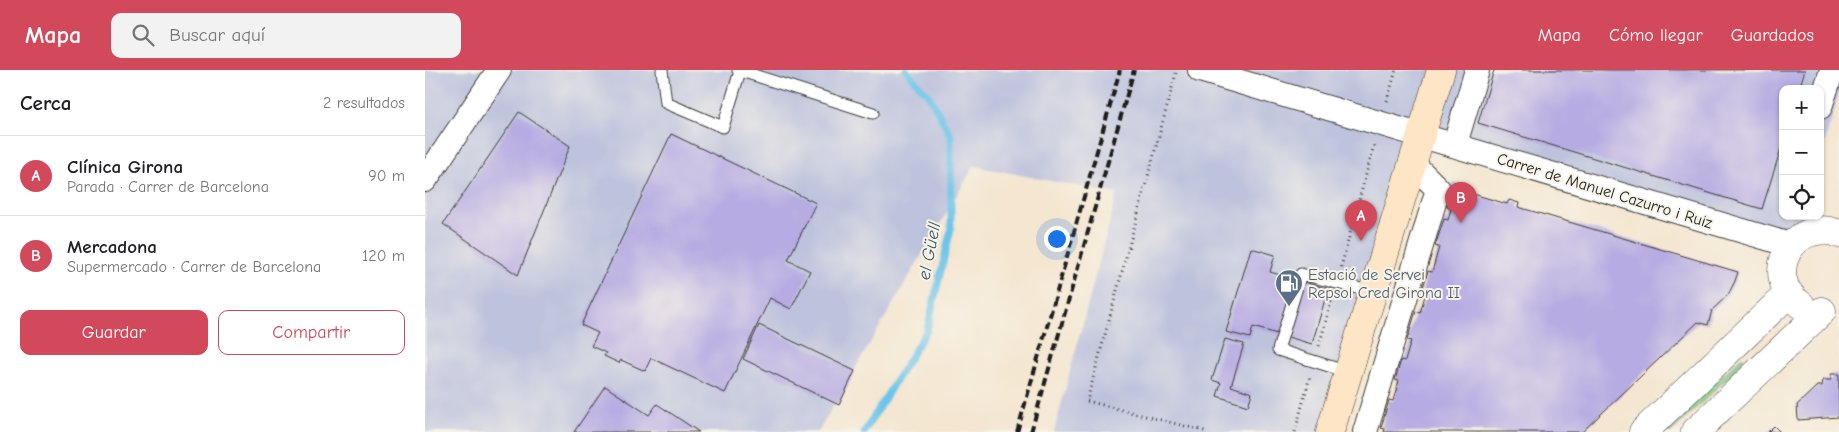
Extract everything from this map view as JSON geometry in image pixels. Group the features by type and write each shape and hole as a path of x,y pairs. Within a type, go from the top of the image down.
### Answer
{"main road":[{"path":"1330,432 1441,70"}],"street":[{"path":"425,180 499,70"},
{"name":"Carrer de Manuel Cazurro i Ruiz","path":"1200,70 1455,144 1790,245"},
{"path":"1455,144 1477,70"},
{"path":"1824,95 1832,70"},
{"path":"1365,432 1438,189 1412,163"},
{"path":"1823,227 1801,237 1790,245 1783,261 1782,272 1783,281 1789,293 1806,308 1831,310"},
{"path":"1643,432 1789,293"},
{"path":"1695,432 1831,310"}],"lane":[{"path":"662,70 666,103 723,127 739,70 873,113"},
{"path":"1348,372 1279,350 1301,274 1373,292"}],"path":[{"path":"1177,70 1087,401 1208,432"},
{"path":"1295,432 1396,70"}],"shaded area":[{"path":"425,70 1839,70 1839,93 1824,145 1824,85 1779,85 1779,220 1801,220 1767,241 1416,138 1328,432 1054,432 1117,194 974,166 818,432 425,432"}],"green space":[{"path":"1742,357 1745,361 1671,432 1663,432"}],"building":[{"path":"1494,70 1805,70 1800,85 1779,85 1779,155 1762,209 1478,123"},
{"path":"519,112 570,146 518,275 443,224"},
{"path":"671,134 816,203 788,260 810,271 791,309 770,298 725,393 651,358 645,371 621,360 619,363 604,356 606,353 591,346 598,333 581,325"},
{"path":"1454,183 1465,186 1463,191 1507,204 1509,200 1519,203 1518,207 1738,272 1728,295 1712,310 1708,325 1698,322 1582,432 1384,432 1385,429 1381,428 1389,400 1393,401 1399,381 1395,380 1401,360 1405,361 1411,341 1407,340 1416,311 1420,313 1426,292 1422,291 1428,271 1432,272 1439,247 1435,246 1444,219 1448,220 1451,209 1447,207"},
{"name":"Estació de Servei Repsol Cred Girona II","path":"1251,248 1275,255 1270,272 1328,289 1312,344 1253,327 1250,338 1226,332"},
{"path":"759,325 855,371 839,405 743,359"},
{"path":"1225,339 1244,344 1231,386 1252,393 1248,406 1217,396 1221,383 1212,380"},
{"path":"1831,374 1839,374 1839,417 1798,420 1797,405 1817,386 1822,386 1823,380 1831,380"},
{"path":"605,386 649,415 657,404 699,432 574,432"},
{"path":"1774,426 1780,432 1768,432"}],"waterway":[{"name":"el Güell","path":"864,432 927,330 951,229 951,136 929,96 906,70"}],"railway":[{"path":"1017,432 1120,70"},
{"path":"1031,432 1134,70"}],"place":[{"name":"Mercadona","path":"1461,223"},
{"name":"Clínica Girona","path":"1361,241"},
{"name":"Estació de Servei Repsol Cred Girona II","path":"1289,307"}]}
